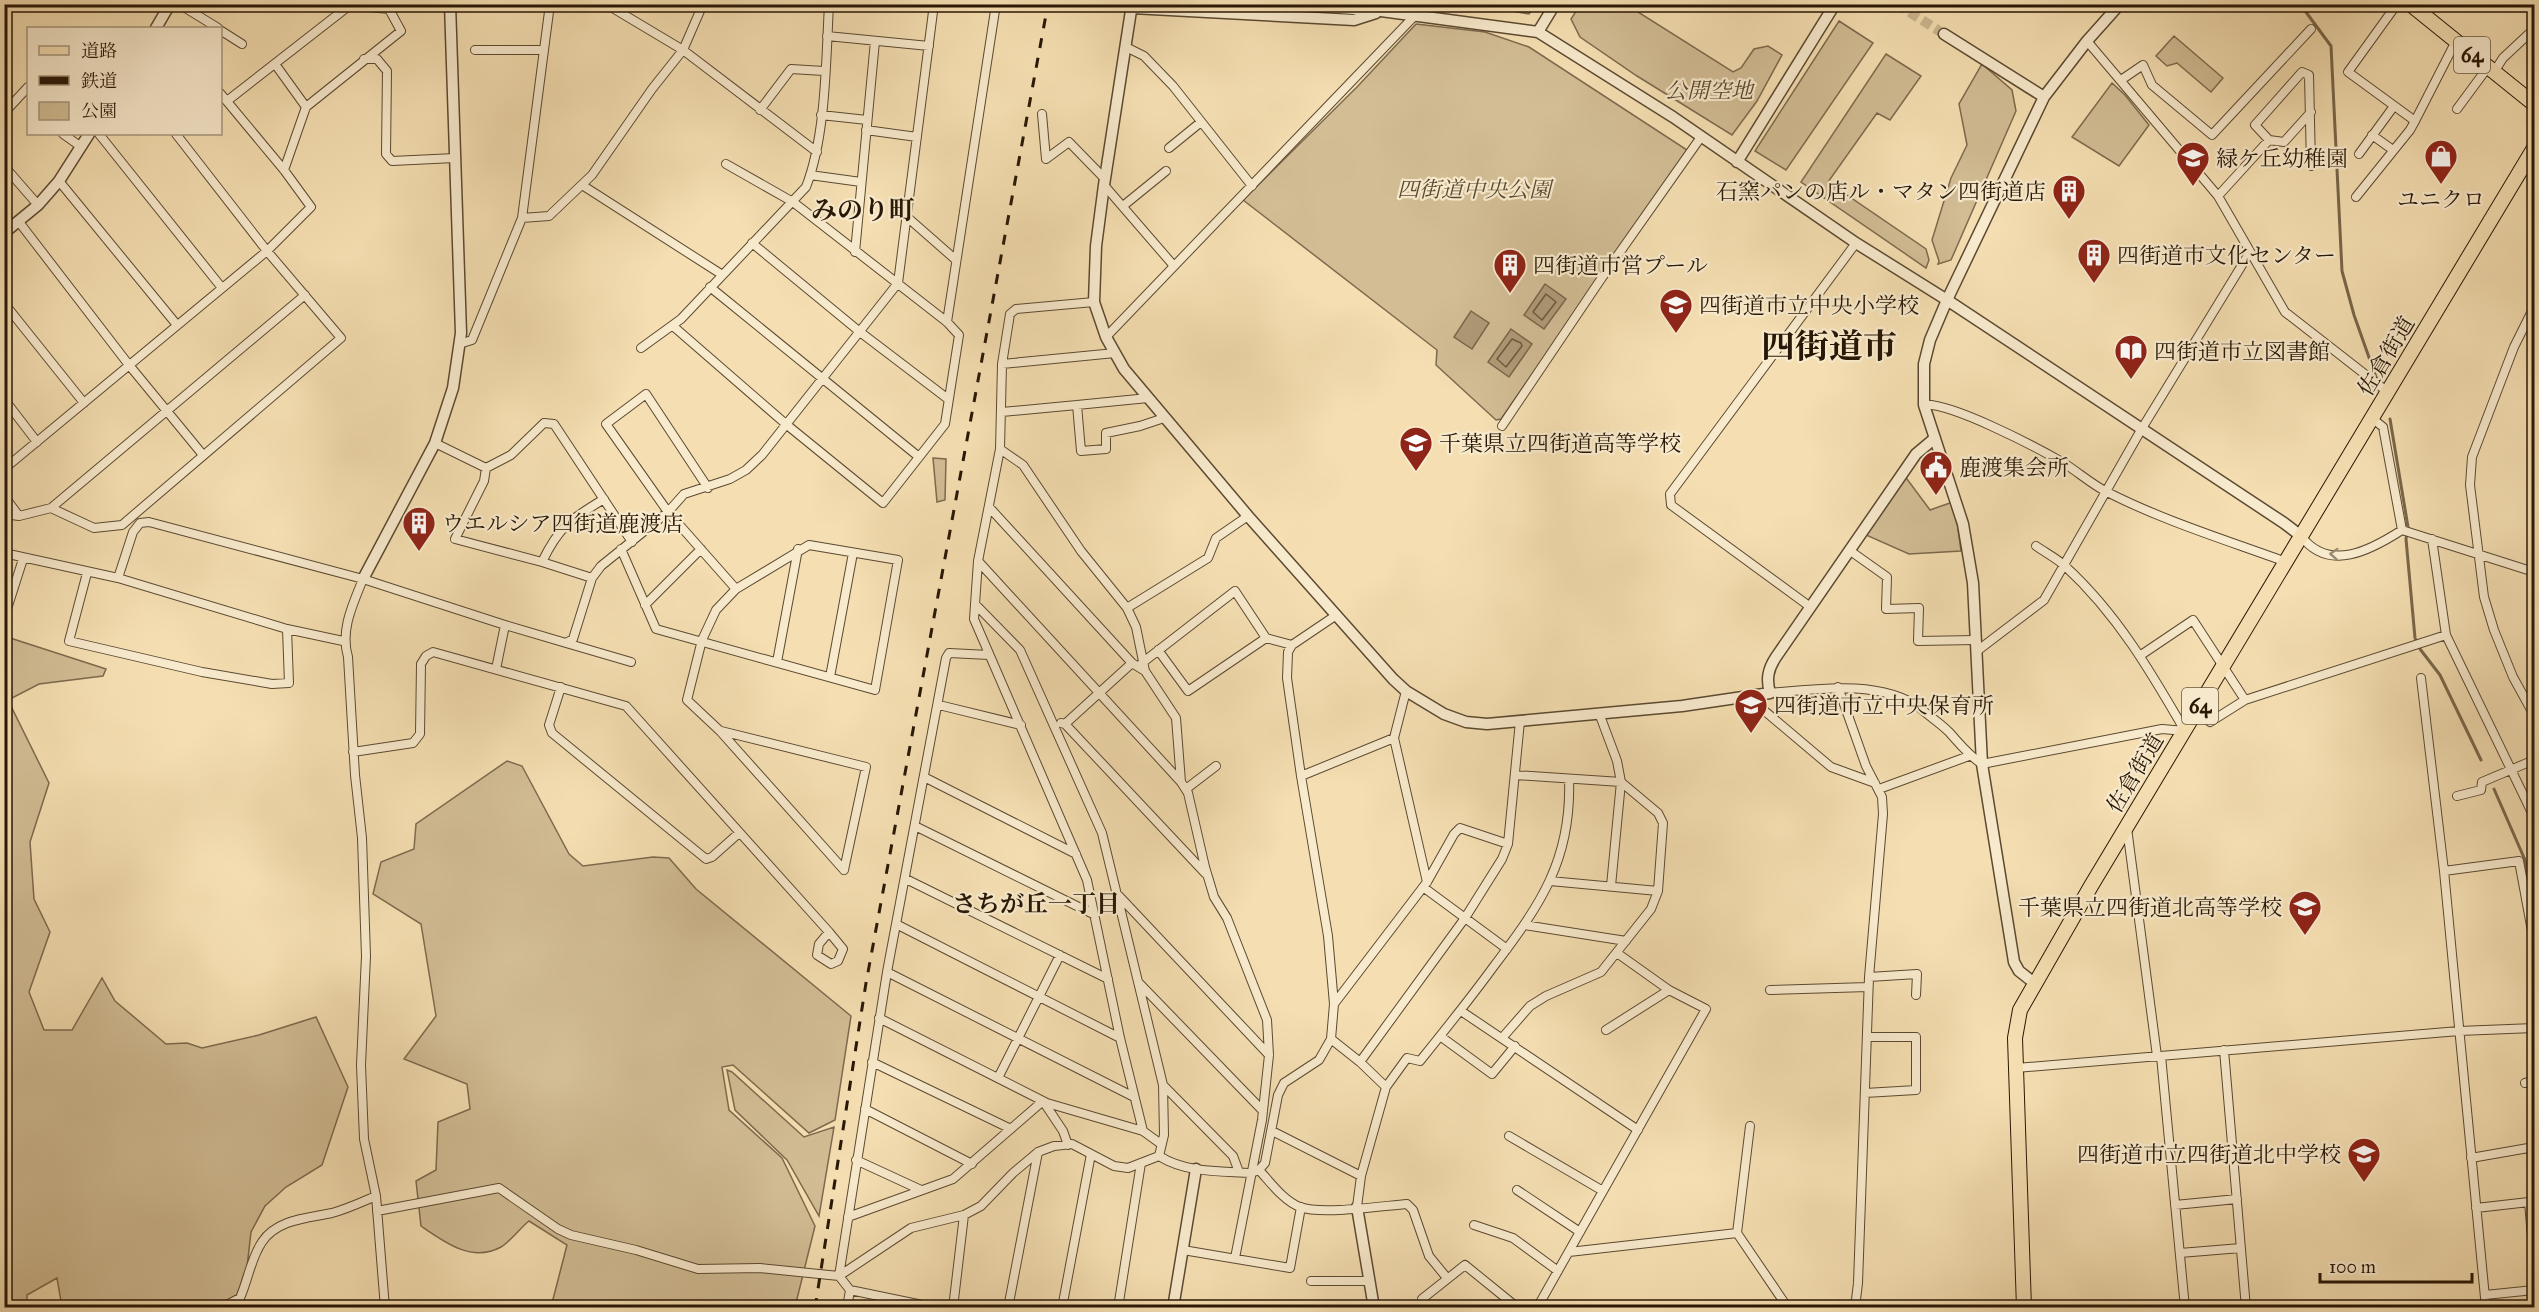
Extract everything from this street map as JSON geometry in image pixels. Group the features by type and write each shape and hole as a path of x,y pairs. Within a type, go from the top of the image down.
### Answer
{"main road":[{"name":"64","path":"2413,5 2535,104"},
{"name":"佐倉街道","path":"2024,1308 2016,1023 2033,982 2535,148"}],"street":[{"path":"157,27 170,4"},
{"path":"179,4 216,27"},
{"path":"227,101 350,4 389,9 401,31 306,107 284,170"},
{"path":"385,1308 376,1196 364,1139 361,1065 365,944 362,838 353,752 348,657 343,641 350,611 363,579 435,443 453,388 461,333 450,4"},
{"path":"459,344 472,340 522,218 550,4"},
{"path":"606,4 683,50 817,152"},
{"path":"522,218 549,216 582,185 683,50 703,4"},
{"path":"641,348 673,326 806,187 817,152 829,4"},
{"path":"566,643 573,639 592,578 601,566 668,512 684,494 708,488 746,470 762,455 898,284 934,4"},
{"path":"946,322 996,4"},
{"path":"1284,4 1377,8 1413,16 1538,32 2284,522 2301,536 2309,547 2320,553 2339,555 2361,553 2406,531 2535,572"},
{"path":"1106,337 1426,4"},
{"path":"1538,32 1555,4"},
{"path":"1737,162 1835,4"},
{"path":"2033,982 2019,971 2014,962 1982,764 1973,583 1963,524 1924,405 1924,364 1930,340 1947,300 2044,97 2087,41 2120,4"},
{"path":"2397,4 2348,72 2415,121"},
{"path":"1377,8 1354,20 1132,6 1104,182 1096,246 1094,302 1106,337 1124,369 1335,616 1406,691 1444,714 1466,722 1487,724 1682,706 1770,693 1838,687 1883,693 1917,706 1947,730 1970,756 1982,764 2162,729 2185,731"},
{"path":"2121,80 2143,64 2152,85 2212,135 2311,29"},
{"path":"2457,109 2491,70 2535,29"},
{"path":"222,31 242,44"},
{"path":"1944,34 2044,97"},
{"path":"827,36 929,46"},
{"path":"855,252 875,41"},
{"path":"2087,41 2218,196 2290,319 2389,393"},
{"path":"2356,197 2415,121 2456,41"},
{"path":"1126,47 1144,56 1173,86 1252,186"},
{"path":"475,50 544,50"},
{"path":"364,59 376,59 387,71 386,154 392,161 455,158"},
{"path":"275,64 306,107"},
{"path":"760,110 791,69 824,71"},
{"path":"2311,112 2283,142 2269,140 2255,125 2302,72 2309,75 2311,112 2311,166"},
{"path":"4,113 27,88"},
{"path":"4,469 267,251 311,207 284,170 222,95"},
{"path":"2359,154 2394,106"},
{"path":"1042,114 1046,159 1069,142 1174,266"},
{"path":"821,115 867,120"},
{"path":"1169,148 1201,122"},
{"path":"866,130 917,137"},
{"path":"64,135 80,146"},
{"path":"4,233 38,205 59,181 88,135"},
{"path":"100,135 222,288"},
{"path":"51,508 94,528 122,525 341,338 267,251 177,135"},
{"path":"2372,135 2393,150"},
{"path":"1502,426 1601,279 1701,137"},
{"path":"2218,196 2269,140"},
{"path":"673,326 786,425 883,502 945,424 959,335 946,322 793,202 726,164"},
{"path":"4,166 38,205"},
{"path":"1123,206 1166,171"},
{"path":"810,175 861,182"},
{"path":"59,181 177,326"},
{"path":"582,185 721,274"},
{"path":"907,217 956,260"},
{"path":"19,222 129,365 203,455"},
{"path":"752,243 860,332 948,399"},
{"path":"1809,606 1671,504 1670,494 1856,243"},
{"path":"1849,550 1887,577 1886,609 1919,608 1918,641 1977,645 2044,600 2066,566 2141,430 2250,252"},
{"path":"710,286 919,457"},
{"path":"4,514 19,516 51,508 305,295"},
{"path":"1094,302 1016,309 1010,314 1002,364 1000,449 978,561 974,619 1087,880 1120,1038 1143,1131"},
{"path":"4,303 84,403"},
{"path":"2534,310 2514,347 2472,457 2470,485 2484,597 2494,630 2513,677 2535,715"},
{"path":"1002,364 1115,353"},
{"path":"708,488 646,394 606,424 668,512 736,589"},
{"path":"1002,412 1148,398"},
{"path":"4,399 37,442"},
{"path":"1924,405 1934,404 1962,414 2025,443 2062,462 2106,492 2162,516 2286,562"},
{"path":"1077,405 1081,451 1106,449 1106,433 1164,418"},
{"path":"2373,419 2383,427 2406,531"},
{"path":"486,468 511,455 544,423 554,424 632,542"},
{"path":"1770,693 1767,682 1769,668 1809,606 1916,454 1935,438"},
{"path":"435,443 486,468"},
{"path":"1000,449 1023,465 1081,551 1127,609 1136,627 1143,667 1176,718 1183,785 1214,897 1227,918 1267,1020 1269,1055 1255,1172 1235,1258"},
{"path":"486,468 484,481 455,540 542,562 592,578"},
{"path":"4,496 19,516"},
{"path":"542,562 553,538 570,520 604,499"},
{"path":"989,507 1132,663 1143,667"},
{"path":"1127,609 1208,558 1216,538 1248,516"},
{"path":"118,578 133,532 140,523 149,522 363,579 505,626 631,662"},
{"path":"2432,538 2446,634 2535,817"},
{"path":"621,549 656,629 702,640 875,690 898,560 808,545 798,549 736,589 716,610 702,640 687,700 720,731 844,870 866,767 720,731"},
{"path":"2036,546 2066,566 2114,620 2141,655 2185,731"},
{"path":"645,605 701,549"},
{"path":"777,662 798,549"},
{"path":"4,553 118,578 287,629 343,641"},
{"path":"830,677 853,553"},
{"path":"4,609 7,609 23,559"},
{"path":"978,561 1183,785"},
{"path":"87,573 69,641 202,672 272,684 289,683 287,629"},
{"path":"1143,667 1158,650 1235,591 1266,638 1292,645"},
{"path":"976,605 1020,650 1102,833 1163,1085 1164,1135 1160,1156"},
{"path":"1255,1172 1265,1163 1278,1095 1284,1083 1319,1060 1331,1039 1334,1004 1328,936 1287,678 1288,652 1292,645 1335,616"},
{"path":"2141,655 2193,621 2245,700"},
{"path":"496,669 505,626"},
{"path":"2197,710 2210,723 2245,700 2446,634"},
{"path":"1158,650 1188,691 1266,638"},
{"path":"353,752 413,743 420,734 421,664 426,656 433,652 626,706 829,932"},
{"path":"937,1308 900,1304 850,1290 839,1276 879,1018 946,658 949,653 990,655"},
{"path":"1065,724 1132,663"},
{"path":"2421,678 2444,871 2486,1308"},
{"path":"561,687 549,724 552,733 706,859 712,857 739,833"},
{"path":"1838,687 1866,766 1882,797 1883,814 1868,987 1858,1283 1854,1308"},
{"path":"1406,691 1394,738 1425,885 1507,949"},
{"path":"1747,696 1831,767 1877,786 1970,756"},
{"path":"939,705 1021,725"},
{"path":"1599,712 1617,761 1621,782 1611,886"},
{"path":"1052,721 1065,724 1208,876"},
{"path":"1360,1062 1465,918 1502,859 1508,844 1520,721"},
{"path":"1301,776 1394,738"},
{"path":"2457,796 2481,790 2482,782 2535,760"},
{"path":"1183,785 1216,766"},
{"path":"1502,1038 1530,1006 1546,996 1600,972 1651,909 1658,891 1663,823 1658,813 1621,782 1515,775"},
{"path":"924,777 1076,854"},
{"path":"1374,1308 1357,1207 1361,1176 1386,1088 1407,1058 1420,1061 1461,1011 1541,900 1550,881 1568,821 1569,779"},
{"path":"915,826 1095,915"},
{"path":"2127,827 2159,1056 2185,1308"},
{"path":"1334,1004 1425,885 1454,834 1460,828 1508,844"},
{"path":"2444,871 2519,861 2535,942"},
{"path":"906,879 1108,979"},
{"path":"1550,881 1658,891"},
{"path":"1118,896 1269,1055"},
{"path":"896,924 1120,1038"},
{"path":"1524,925 1626,941"},
{"path":"1537,1308 1706,1009 1670,990 1617,953"},
{"path":"998,1078 1060,955"},
{"path":"887,972 1134,1097"},
{"path":"1869,977 1917,974 1916,995"},
{"path":"1139,982 1263,1111"},
{"path":"1770,990 1868,987"},
{"path":"1606,1030 1670,990"},
{"path":"1461,1011 1638,1130"},
{"path":"879,1018 1043,1101 1143,1131 1161,1144"},
{"path":"2016,1068 2459,1030 2535,1028"},
{"path":"1440,1036 1492,1074 1515,1046"},
{"path":"1865,1093 1916,1090 1916,1037 1867,1037"},
{"path":"1331,1039 1360,1062 1386,1088"},
{"path":"2224,1050 2246,1308"},
{"path":"872,1062 1011,1129"},
{"path":"2525,1083 2535,1081"},
{"path":"1163,1085 1233,1156 1239,1172"},
{"path":"848,1217 953,1179 1043,1101"},
{"path":"1043,1101 1064,1131 1068,1145"},
{"path":"865,1109 972,1164"},
{"path":"1750,1126 1737,1233 1788,1308"},
{"path":"1272,1131 1361,1176"},
{"path":"1509,1136 1603,1191"},
{"path":"377,1211 500,1188 558,1229 571,1235 636,1250 698,1269 760,1268 839,1276 911,1228 964,1215 981,1206 1012,1173 1038,1152 1054,1146 1068,1145 1114,1166 1128,1167 1160,1156"},
{"path":"2471,1158 2535,1147"},
{"path":"1008,1308 1038,1152"},
{"path":"1062,1308 1091,1154"},
{"path":"1160,1156 1174,1166 1255,1172 1286,1198 1301,1207 1347,1210 1357,1207 1407,1204 1413,1210 1429,1256 1447,1278"},
{"path":"856,1160 921,1190"},
{"path":"1118,1308 1141,1163"},
{"path":"1173,1308 1196,1169"},
{"path":"1516,1190 1580,1232"},
{"path":"221,1308 240,1298 254,1256 263,1239 284,1224 301,1218 334,1213 376,1196"},
{"path":"2175,1205 2237,1199"},
{"path":"2476,1208 2532,1202 2535,1260"},
{"path":"1183,1250 1290,1268 1301,1207"},
{"path":"952,1308 964,1215"},
{"path":"1474,1225 1513,1238 1558,1271"},
{"path":"1569,1252 1737,1233"},
{"path":"2180,1253 2241,1248"},
{"path":"1431,1308 1422,1299 1466,1265 1518,1308"},
{"path":"1311,1281 1370,1281"},
{"path":"847,1308 850,1290"},
{"path":"2485,1295 2535,1290"}],"green space":[{"path":"1536,4 1529,14 1478,5"},
{"name":"公開空地","path":"1580,5 1627,5 1733,72 1741,68 1754,49 1768,46 1782,55 1757,101 1732,135 1637,76 1580,37 1571,19"},
{"path":"1839,21 1873,43 1786,170 1755,151"},
{"name":"四街道中央公園","path":"1416,24 1485,32 1529,47 1687,150 1501,419 1496,420 1436,365 1437,350 1243,200 1357,87"},
{"path":"2174,36 2223,78 2211,92 2177,63 2167,66 2156,56"},
{"path":"1886,54 1921,76 1890,120 1877,113 1828,182 1926,249 1929,260 1926,268 1801,182"},
{"path":"1982,64 2012,90 2016,111 1951,260 1938,264 1932,240 1951,178 1967,145 1959,104"},
{"path":"2112,83 2125,95 2149,125 2119,166 2072,137"},
{"path":"933,458 946,459 945,500 937,502"},
{"path":"1904,475 1930,510 1950,503 1956,514 1961,551 1909,554 1866,535"},
{"path":"4,636 106,669 103,676 39,684 8,700 49,783 30,842 34,899 50,932 29,992 44,1030 72,1030 102,978 115,1001 166,1044 187,1043 202,1048 259,1035 316,1017 348,1087 322,1165 286,1187 265,1206 251,1232 246,1276 234,1307 62,1307 57,1278 27,1295 27,1307 5,1307"},
{"path":"507,761 522,766 569,854 583,866 653,857 669,858 696,889 851,1016 835,1120 809,1133 733,1065 722,1067 729,1110 782,1158 815,1226 795,1307 551,1307 567,1245 529,1221 501,1247 480,1253 469,1252 449,1244 421,1226 416,1181 436,1170 438,1122 470,1109 467,1084 404,1059 436,1016 421,924 373,894 381,862 414,849 416,824"},
{"path":"727,1070 804,1137 834,1127 819,1216 787,1160 735,1110"}],"water":[{"path":"1545,284 1566,299 1544,329 1524,315"},
{"path":"1471,311 1489,323 1472,349 1454,337"},
{"path":"1511,329 1532,344 1509,377 1488,362"}],"waterway":[{"path":"2300,4 2331,46 2342,271 2354,315 2377,380"},
{"path":"2390,419 2408,527 2406,539 2415,638 2420,649 2440,675 2481,760"},
{"path":"2494,789 2525,860 2534,909"}],"tunnel":[{"path":"1897,4 1944,34"}],"railway":[{"path":"815,1308 866,983 1048,4"}],"place":[{"name":"ユニクロ","path":"2441,185"},
{"name":"緑ケ丘幼稚園","path":"2193,187"},
{"name":"石窯パンの店ル・マタン四街道店","path":"2069,220"},
{"name":"四街道市文化センター","path":"2094,284"},
{"name":"四街道市営プール","path":"1510,294"},
{"name":"四街道市立中央小学校","path":"1676,334"},
{"name":"四街道市立図書館","path":"2131,380"},
{"name":"千葉県立四街道高等学校","path":"1416,472"},
{"name":"鹿渡集会所","path":"1936,496"},
{"name":"ウエルシア四街道鹿渡店","path":"419,552"},
{"name":"四街道市立中央保育所","path":"1751,734"},
{"name":"千葉県立四街道北高等学校","path":"2305,936"},
{"name":"四街道市立四街道北中学校","path":"2364,1183"}],"district":[{"name":"みのり町","path":"863,210"},
{"name":"四街道市","path":"1829,346"},
{"name":"さちが丘一丁目","path":"1036,904"}]}
